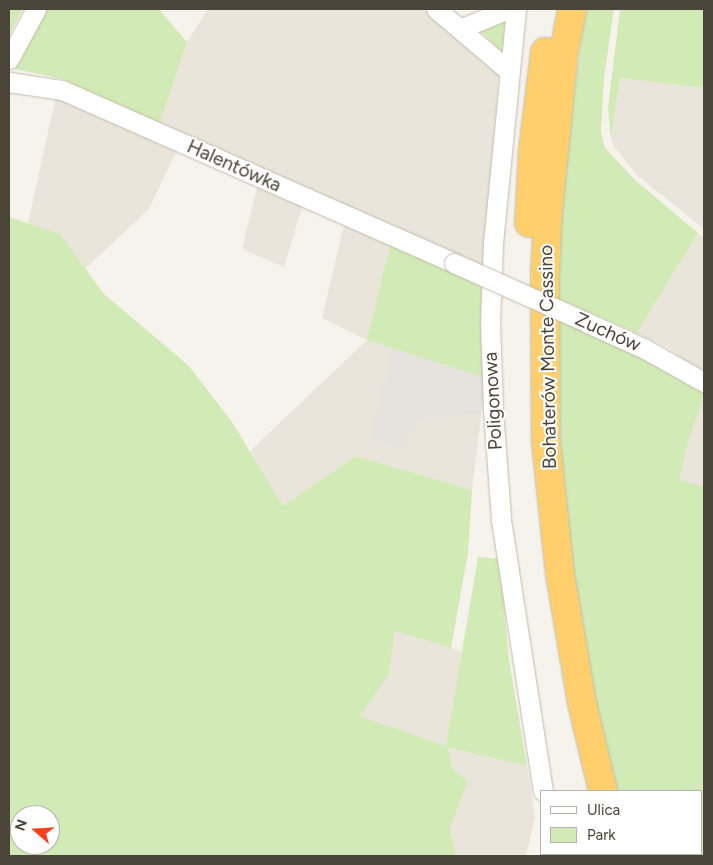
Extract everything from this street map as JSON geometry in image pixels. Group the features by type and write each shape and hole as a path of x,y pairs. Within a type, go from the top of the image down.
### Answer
{"highway":[{"name":"Bohaterów Monte Cassino","path":"553,9 533,150 526,275 528,443 546,593 564,706 584,790"},
{"name":"Bohaterów Monte Cassino","path":"572,9 564,52 548,213 545,274 546,443 560,574 582,703 603,790"}],"street":[{"path":"9,59 36,9"},
{"path":"436,9 462,28 509,71"},
{"path":"462,28 508,9"},
{"name":"Poligonowa","path":"516,9 493,242 490,322 493,410 502,520 543,790"},
{"name":"Halentówka","path":"9,82 62,90 454,263"},
{"name":"Zuchów","path":"454,263 645,348 704,382"}],"shaded area":[{"path":"208,9 428,9 499,70 485,267 160,123 187,42"},
{"path":"620,78 704,88 704,229 638,176 615,148 611,139"},
{"path":"56,96 178,148 149,209 85,269 60,235 28,223"},
{"path":"257,187 303,204 284,267 242,249"},
{"path":"344,224 391,242 486,378 472,490 356,456 283,507 250,451 367,340 322,318"},
{"path":"698,233 704,238 704,378 679,362 681,358 675,352 637,333"},
{"path":"393,348 486,378 480,413 418,419 403,450 370,439"},
{"path":"704,398 704,486 680,481 688,442"},
{"path":"395,631 464,652 446,746 360,716 389,674"},
{"path":"446,746 527,766 535,817 526,856 456,856 450,828 468,782 453,769"}],"green space":[{"path":"9,9 23,9 9,35"},
{"path":"47,9 159,9 187,42 160,123 62,79 15,69"},
{"path":"585,9 614,9 604,78 601,132 605,148 635,180 698,233 637,333 557,298 561,201"},
{"path":"620,9 704,9 704,88 620,78 611,139 608,108"},
{"path":"506,17 505,55 479,29"},
{"path":"9,217 60,234 104,294 188,365 232,422 283,506 356,456 472,490 468,553 451,648 395,631 389,674 360,716 446,746 478,557 500,559 509,660 527,766 447,747 453,769 468,782 450,828 456,856 9,856"},
{"path":"391,242 484,288 486,378 367,340"},
{"path":"557,318 704,387 704,398 688,442 680,480 704,486 704,856 634,855 703,855 703,790 616,790 596,704 575,585 561,452"}]}
